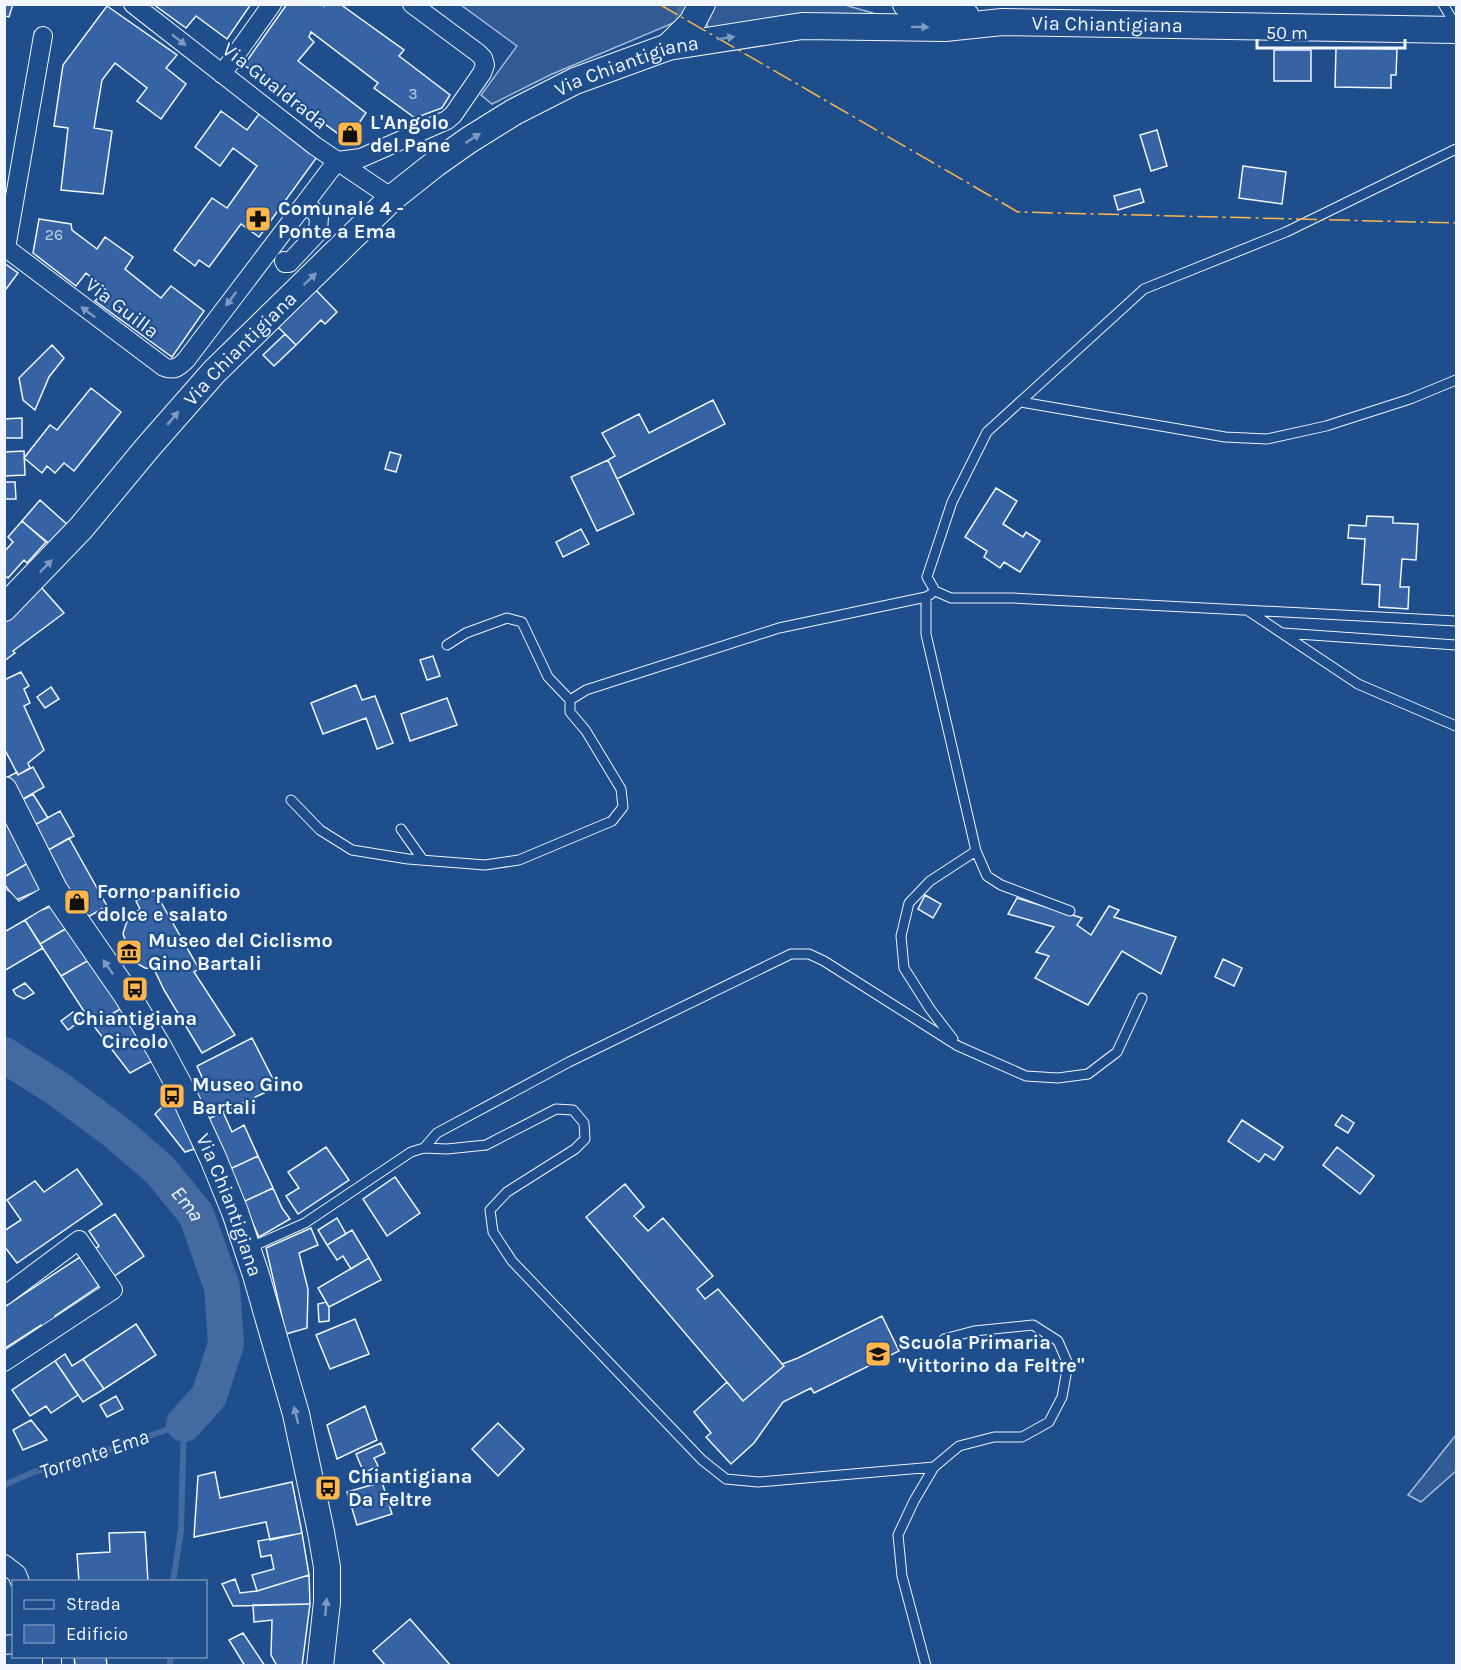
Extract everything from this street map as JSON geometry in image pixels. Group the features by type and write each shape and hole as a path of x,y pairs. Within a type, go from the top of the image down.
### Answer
{"street":[{"name":"Via Gualdrada","path":"133,4 337,161 393,198"},
{"path":"222,74 272,4"},
{"path":"337,161 361,158 447,120 453,115 482,73 485,65 478,52 412,4"},
{"path":"668,47 692,23 702,4"},
{"path":"906,4 1002,22"},
{"name":"Via Chiantigiana","path":"4,608 81,528 214,372 393,198 469,140 540,98 575,81 668,47 802,26 945,28 1002,22 1456,28"},
{"name":"Via Guilla","path":"43,36 9,202 6,248 158,364 170,369 186,360 337,161"},
{"path":"284,261 290,263 318,232 319,216 305,202"},
{"name":"Via Chiantigiana","path":"4,790 55,891 128,995 160,1050 182,1091 235,1212 296,1414 321,1532 327,1567 327,1602 320,1665"},
{"path":"4,899 11,917 55,891"},
{"path":"4,1296 79,1240 113,1290 4,1362"},
{"path":"4,1564 17,1574 20,1580"}],"lane":[{"path":"1443,4 1456,28"},
{"path":"1456,149 1286,232 1144,289 987,432 951,502 927,577 935,591 951,597 1013,598 1456,621"},
{"path":"1021,402 1225,437 1267,440 1326,426 1410,399 1456,380"},
{"path":"570,700 586,690 779,628 926,597 935,591"},
{"path":"926,597 926,634 976,851 987,876 1000,885 1071,911"},
{"path":"1248,611 1358,684 1456,726"},
{"path":"291,800 320,830 352,850 423,860 485,864 519,860 612,821 623,807 621,789 586,731 570,712 570,700 548,677 522,622 507,618 466,633 447,645"},
{"path":"1280,633 1456,645"},
{"path":"401,829 423,860"},
{"path":"958,1046 930,1009 904,968 901,936 909,903 930,881 976,851"},
{"path":"424,1148 437,1133 569,1062 791,954 809,954 824,960 958,1046 1026,1076 1058,1078 1088,1074 1117,1052 1142,998"},
{"path":"247,1249 305,1223 411,1152 424,1148 447,1149 486,1145 556,1109 573,1110 584,1123 585,1139 574,1149 507,1192 490,1210 493,1232 512,1262 702,1460 726,1479 759,1482 934,1467"},
{"path":"926,1665 902,1576 898,1535 934,1467 959,1446 994,1437 1022,1437 1049,1422 1062,1397 1068,1364 1058,1341 1033,1326 974,1331 944,1339"}],"shaded area":[{"path":"461,5 688,5 678,21 550,75 492,104 481,95 517,46"},
{"path":"713,5 845,5 873,13 872,19 712,30 706,22"},
{"path":"1456,1435 1456,1471 1421,1502 1408,1495"}],"building":[{"path":"4,4 13,4 9,17 4,16"},
{"path":"153,4 251,4 227,39 196,16 186,28"},
{"path":"287,4 322,4 324,6 325,4 340,4 404,50 399,56 450,95 442,108 415,118 374,88 378,83 311,32 309,37 314,42 298,61 366,113 357,126 355,146 244,65"},
{"path":"107,6 177,55 166,68 186,84 161,119 137,101 147,88 115,63 102,80 94,128 112,131 103,194 61,190 68,128 54,126 63,65"},
{"path":"1336,48 1397,49 1396,75 1391,75 1391,88 1335,87"},
{"path":"1274,50 1311,50 1311,81 1274,81"},
{"path":"221,111 247,130 259,114 317,157 259,237 241,224 209,267 199,260 195,266 174,250 212,198 227,208 257,166 233,148 220,166 195,147"},
{"path":"1157,130 1167,166 1151,171 1140,135"},
{"path":"1243,166 1286,172 1282,204 1239,198"},
{"path":"1140,189 1144,202 1118,210 1114,196"},
{"path":"39,219 71,224 72,230 97,249 105,237 133,257 125,269 161,298 171,286 204,311 172,357 95,301 106,290 86,273 76,286 33,253"},
{"path":"4,263 18,273 6,289 4,287"},
{"path":"313,287 337,312 325,324 321,320 296,345 275,324"},
{"path":"285,334 296,345 274,366 263,355"},
{"path":"52,345 64,358 49,377 35,410 23,400 19,378"},
{"path":"91,388 121,412 74,471 64,463 55,473 47,466 42,473 24,458 50,425 57,430"},
{"path":"713,400 725,424 617,479 608,460 615,456 602,433 639,414 649,433"},
{"path":"22,418 22,438 4,438 4,419"},
{"path":"24,451 25,475 4,476 4,452"},
{"path":"390,452 401,455 396,472 385,469"},
{"path":"608,460 634,514 597,531 571,477"},
{"path":"4,482 15,482 16,499 4,499"},
{"path":"996,488 1017,501 1003,524 1023,537 1026,532 1040,541 1020,572 1004,562 1000,568 984,557 987,551 965,537"},
{"path":"40,500 69,526 52,546 22,521"},
{"path":"1367,516 1393,517 1393,523 1418,524 1416,560 1402,559 1400,587 1409,587 1408,609 1379,607 1380,585 1362,584 1365,539 1348,538 1349,525 1366,526"},
{"path":"22,521 46,542 27,563 24,560 8,578 4,575 4,552 13,542 8,537"},
{"path":"581,529 589,544 563,557 556,542"},
{"path":"40,586 64,613 13,651 15,653 4,661 4,621"},
{"path":"433,656 440,676 427,680 420,660"},
{"path":"21,672 29,686 24,689 30,703 24,706 44,750 28,763 30,768 18,775 4,748 4,680"},
{"path":"356,685 362,700 375,696 393,743 377,749 366,718 323,734 311,703"},
{"path":"51,687 59,699 45,708 37,697"},
{"path":"447,698 457,725 410,741 401,714"},
{"path":"33,767 44,787 16,803 4,779"},
{"path":"33,794 48,818 29,828 16,803"},
{"path":"60,811 74,836 43,853 29,828"},
{"path":"4,814 30,862 4,877"},
{"path":"69,838 107,906 81,921 43,853"},
{"path":"30,862 40,890 16,900 4,884 4,877"},
{"path":"154,890 199,969 194,972 235,1035 202,1053 154,969 138,964 123,934 129,917 140,909 136,901"},
{"path":"925,895 941,904 933,918 918,909"},
{"path":"1017,898 1082,918 1077,925 1091,935 1109,906 1119,910 1114,917 1176,937 1161,974 1122,951 1088,1005 1035,978 1049,956 1036,952 1054,927 1008,914"},
{"path":"52,906 72,925 40,944 25,920"},
{"path":"25,920 43,948 4,971 4,932"},
{"path":"72,925 89,960 61,976 40,944"},
{"path":"1223,959 1242,968 1234,986 1215,977"},
{"path":"89,960 122,1008 93,1025 61,976"},
{"path":"25,983 34,993 24,999 16,995 13,990"},
{"path":"122,1008 154,1060 130,1073 93,1025"},
{"path":"73,1012 80,1021 68,1030 61,1021"},
{"path":"252,1038 277,1087 206,1120 194,1092 206,1086 197,1066"},
{"path":"171,1098 186,1123 194,1149 185,1152 155,1114"},
{"path":"223,1112 232,1132 244,1125 258,1156 228,1170 206,1120"},
{"path":"1342,1115 1354,1123 1348,1133 1335,1125"},
{"path":"1242,1120 1283,1147 1274,1160 1265,1154 1259,1162 1228,1141"},
{"path":"326,1147 349,1180 298,1214 286,1196 299,1188 288,1172"},
{"path":"1337,1147 1374,1176 1360,1194 1323,1165"},
{"path":"258,1156 273,1188 243,1202 228,1170"},
{"path":"77,1169 102,1204 17,1263 4,1246 4,1231 21,1220 7,1200 35,1181 44,1192"},
{"path":"395,1177 420,1213 387,1236 363,1199"},
{"path":"625,1184 644,1207 634,1216 648,1231 663,1218 713,1276 697,1289 705,1299 718,1289 784,1366 743,1401 586,1217"},
{"path":"273,1188 290,1219 259,1237 243,1202"},
{"path":"115,1214 144,1256 113,1277 94,1250 99,1246 89,1231"},
{"path":"337,1218 346,1234 327,1245 318,1230"},
{"path":"311,1228 318,1245 299,1253 308,1289 307,1328 286,1334 266,1248"},
{"path":"352,1230 369,1258 351,1269 343,1256 337,1260 327,1245"},
{"path":"80,1257 99,1286 55,1316 58,1321 44,1330 41,1325 4,1349 4,1307"},
{"path":"369,1258 381,1280 329,1307 318,1288"},
{"path":"326,1302 329,1307 329,1321 319,1322 318,1304"},
{"path":"882,1316 899,1351 814,1393 811,1388 783,1402 754,1443 731,1464 706,1437 711,1433 694,1412 727,1382 743,1401 784,1366 782,1364"},
{"path":"355,1319 369,1354 330,1369 316,1335"},
{"path":"136,1324 156,1355 104,1389 83,1359"},
{"path":"65,1354 72,1366 83,1359 104,1389 83,1402 55,1361"},
{"path":"55,1361 78,1395 51,1413 46,1406 30,1416 12,1390"},
{"path":"116,1396 123,1409 107,1417 100,1405"},
{"path":"365,1406 377,1440 337,1459 327,1425"},
{"path":"31,1420 47,1440 23,1450 13,1430"},
{"path":"498,1423 524,1449 498,1476 472,1449"},
{"path":"381,1443 385,1453 374,1458 378,1466 364,1473 356,1454"},
{"path":"215,1472 220,1498 292,1482 302,1533 270,1540 266,1522 194,1537 198,1476"},
{"path":"382,1482 392,1514 357,1525 347,1492"},
{"path":"145,1532 148,1580 79,1580 77,1554 110,1552 109,1533"},
{"path":"302,1533 309,1575 257,1591 252,1575 274,1569 271,1555 261,1557 258,1541"},
{"path":"309,1575 310,1604 233,1606 222,1584 235,1579 240,1593 257,1591"},
{"path":"310,1604 302,1666 277,1666 271,1655 272,1620 254,1622 253,1605"},
{"path":"410,1619 451,1666 386,1666 373,1651"},
{"path":"243,1633 265,1666 245,1666 229,1640"},
{"path":"74,1658 106,1658 107,1666 75,1666"}],"waterway":[{"path":"678,16 681,4"},
{"name":"Ema","path":"4,1055 58,1089 116,1132 159,1169 196,1214 222,1287 226,1344 209,1396 184,1424"},
{"name":"Torrente Ema","path":"4,1485 34,1472 184,1424 181,1530 173,1580"},
{"path":"170,1658 170,1666"}],"power":[{"path":"659,4 1018,212 1456,223"}],"place":[{"name":"L'Angolo del Pane","path":"350,134"},
{"name":"Comunale 4 - Ponte a Ema","path":"258,219"},
{"name":"Forno panificio dolce e salato","path":"77,902"},
{"name":"Museo del Ciclismo Gino Bartali","path":"129,952"},
{"name":"Chiantigiana Circolo","path":"135,989"},
{"name":"Museo Gino Bartali","path":"172,1096"},
{"name":"Scuola Primaria \"Vittorino da Feltre\"","path":"878,1354"},
{"name":"Chiantigiana Da Feltre","path":"328,1488"}]}
